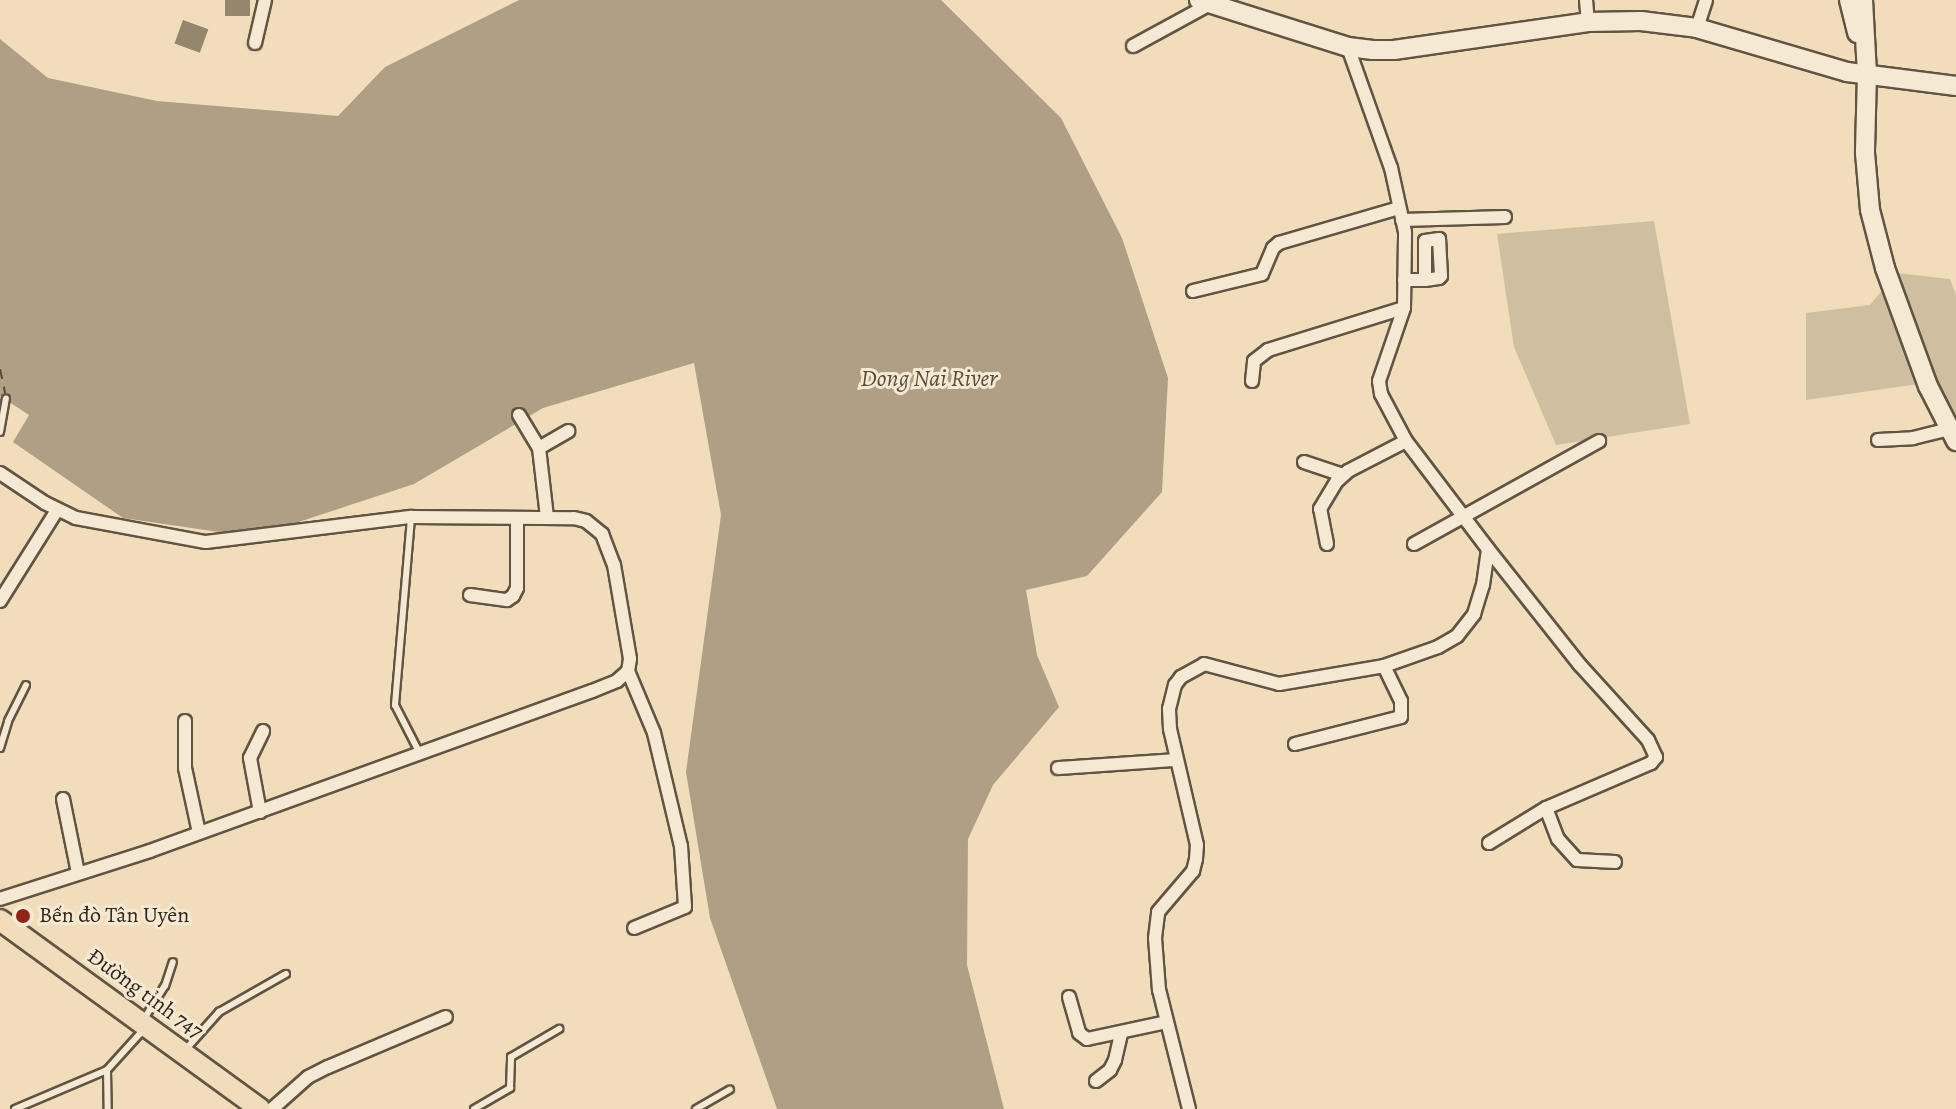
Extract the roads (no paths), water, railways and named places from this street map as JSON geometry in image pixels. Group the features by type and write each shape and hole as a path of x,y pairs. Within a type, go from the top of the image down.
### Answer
{"main road":[{"name":"Đường tỉnh 747","path":"0,920 260,1109"}],"street":[{"path":"255,43 265,0"},
{"path":"1586,0 1588,22"},
{"path":"1697,28 1706,0"},
{"path":"1849,0 1867,74"},
{"path":"1863,0 1867,181 1877,239 1928,386 1953,435 1878,440"},
{"path":"1133,46 1215,3 1348,47 1394,50 1588,22 1641,21 1697,28 1867,74 1956,86"},
{"path":"1348,47 1391,168 1400,214 1404,308 1379,381 1383,404 1406,441 1488,549 1580,665 1655,749 1656,757 1651,763 1546,808 1489,843"},
{"path":"1193,291 1262,274 1273,248 1279,243 1400,214 1505,217"},
{"path":"1404,280 1425,280"},
{"path":"1252,381 1254,361 1268,350 1404,308"},
{"path":"519,415 539,448 547,517"},
{"path":"539,448 569,431"},
{"path":"1327,544 1320,509 1343,475 1406,441"},
{"path":"1414,544 1599,441"},
{"path":"1304,462 1343,475"},
{"path":"0,473 57,510 76,518 137,532 215,542 411,517 547,517 586,521 602,534 614,565 626,618 628,671 654,733 681,846 685,907 634,928"},
{"path":"0,601 57,510"},
{"path":"470,595 507,600 513,596 517,588 517,518"},
{"path":"1189,1109 1159,990 1155,926 1158,912 1193,871 1196,859 1197,845 1175,760 1169,709 1175,685 1191,670 1204,664 1216,665 1246,678 1279,684 1384,666 1438,647 1466,627 1483,585 1488,549"},
{"path":"1295,744 1401,717 1401,701 1384,666"},
{"path":"0,899 260,812 592,691 617,681 628,671"},
{"path":"185,721 185,768 199,833"},
{"path":"260,812 250,758 263,731"},
{"path":"1058,768 1175,760"},
{"path":"63,799 78,873"},
{"path":"1546,808 1558,839 1577,860 1615,862"},
{"path":"1069,997 1079,1033 1087,1039 1166,1022"},
{"path":"272,1109 308,1077 446,1017"},
{"path":"1096,1081 1110,1070 1121,1033"}],"lane":[{"path":"0,432 6,399"},
{"path":"411,517 395,705 419,752"},
{"path":"0,748 8,721 26,685"},
{"path":"15,1109 36,1105 107,1070 144,1024 165,986 173,962"},
{"path":"183,1052 219,1012 286,974"},
{"path":"474,1109 510,1088 511,1057 559,1029"},
{"path":"107,1070 108,1109"},
{"path":"696,1109 730,1089"}],"water":[{"name":"Dong Nai River","path":"519,0 941,0 1061,118 1122,238 1168,378 1162,492 1087,576 1026,590 1037,655 1059,707 993,785 968,839 967,965 1004,1109 777,1109 710,918 686,772 721,515 694,363 543,408 414,484 253,537 123,518 13,442 29,415 0,396 0,39 48,78 157,101 338,116 385,67"}],"place":[{"name":"Bến đò Tân Uyên","path":"23,916"}]}
